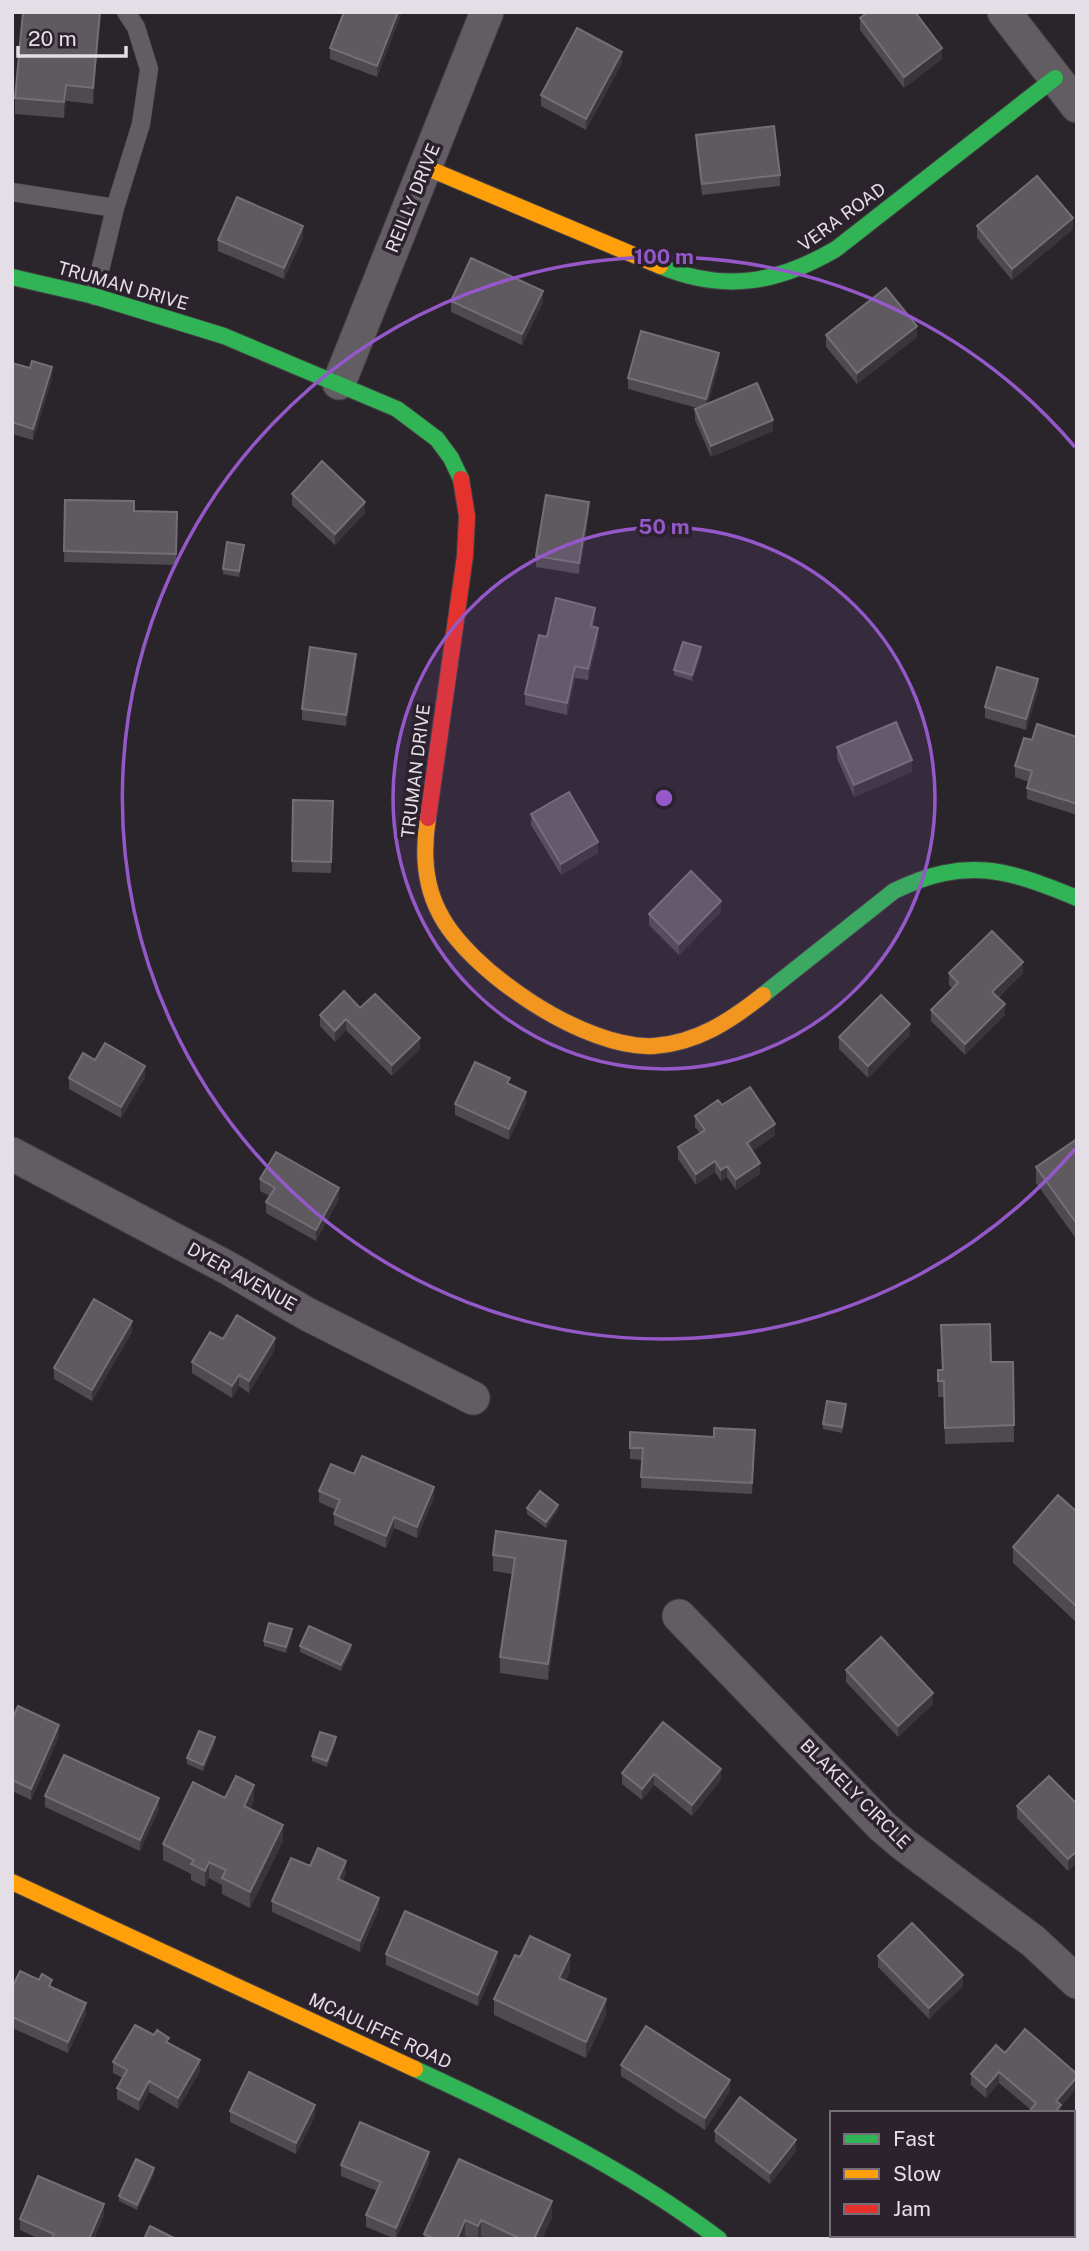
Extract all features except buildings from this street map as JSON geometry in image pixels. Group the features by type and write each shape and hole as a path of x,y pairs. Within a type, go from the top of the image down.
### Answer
{"street":[{"name":"REILLY DRIVE","path":"339,383 487,12"},
{"path":"1004,12 1077,106"},
{"name":"VERA ROAD","path":"425,167 669,270 708,281 752,283 776,279 798,271 836,249 1055,78"},
{"name":"TRUMAN DRIVE","path":"12,276 94,296 224,336 372,396 417,421 447,449 463,485 467,526 425,837 425,857 431,895 448,929 475,960 506,986 585,1031 626,1043 662,1045 682,1041 717,1027 752,1003 894,891 930,874 950,869 990,869 1034,880 1077,898"},
{"name":"DYER AVENUE","path":"12,1154 228,1268 307,1314 473,1398"},
{"name":"BLAKELY CIRCLE","path":"679,1616 883,1826 903,1844 1033,1941 1077,1982"},
{"name":"MCAULIFFE ROAD","path":"12,1882 496,2106 597,2156 667,2198 719,2239"}],"lane":[{"path":"94,296 115,208 141,124 149,69 136,27 126,12"},
{"path":"12,192 115,208"}],"traffic: fast":[{"path":"660,266 706,280 729,281 772,276 814,261 836,249 1055,78"},
{"path":"12,277 94,296 224,336 397,409 437,439 451,458 461,479"},
{"path":"763,995 894,891 920,880 943,873 986,870 1029,880 1077,898"},
{"path":"415,2069 572,2146 647,2189 719,2239"}],"traffic: slow":[{"path":"425,167 660,266"},
{"path":"428,818 425,854 430,889 439,912 454,935 502,981 532,1003 564,1021 626,1044 670,1044 712,1029 763,995"},
{"path":"12,1882 415,2069"}],"traffic: jam":[{"path":"428,818 465,556 467,516 461,479"}]}
